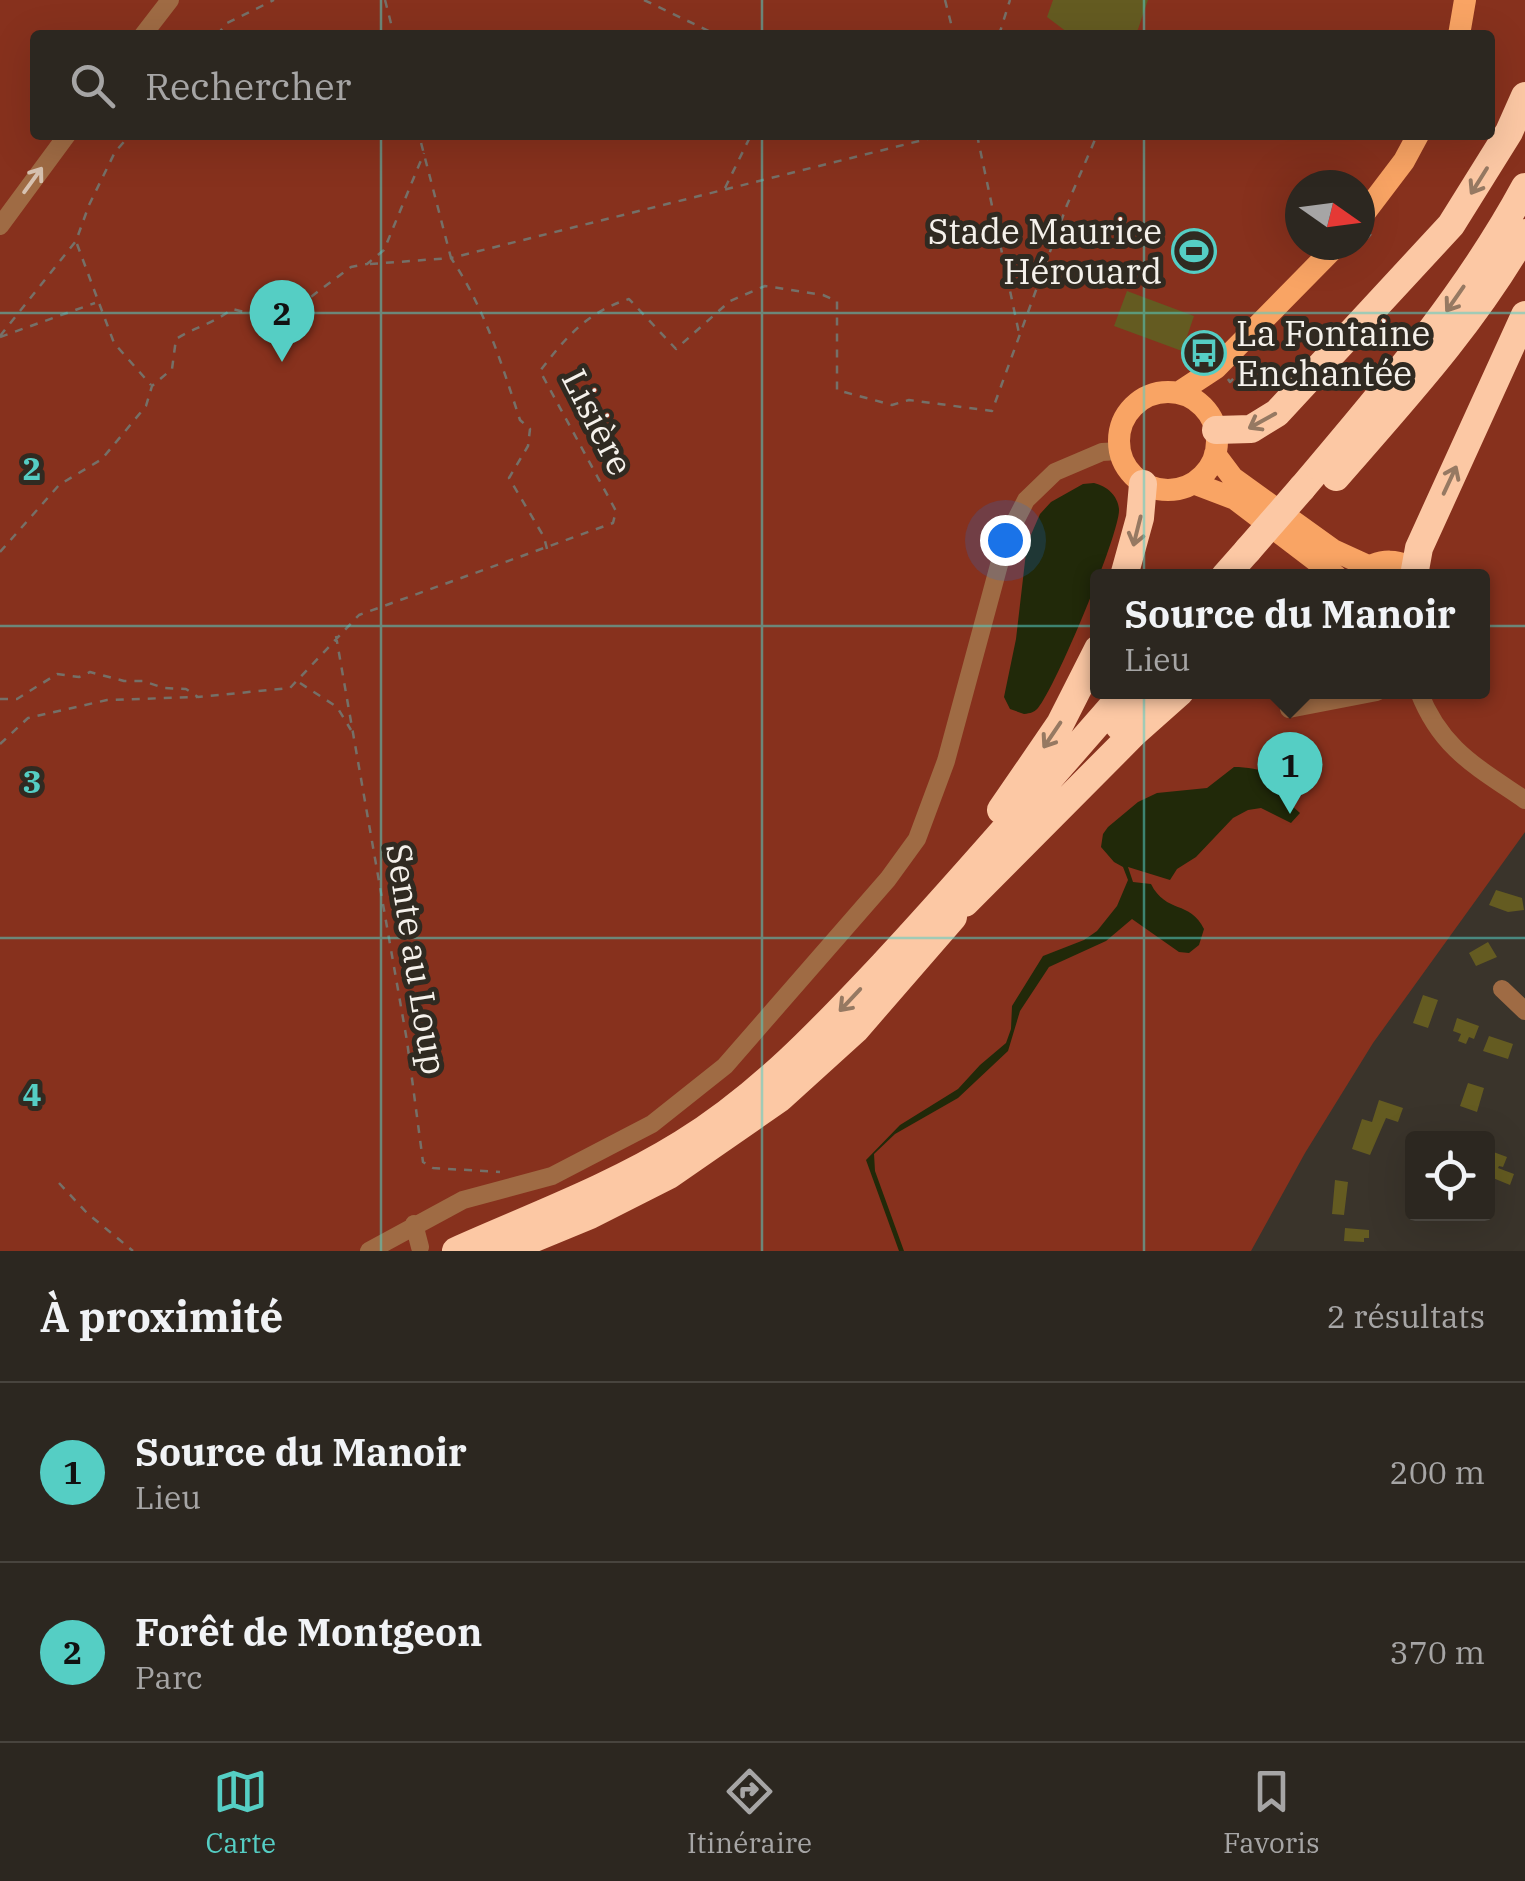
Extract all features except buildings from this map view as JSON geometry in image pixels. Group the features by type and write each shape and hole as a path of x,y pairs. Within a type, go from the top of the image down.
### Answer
{"highway":[{"path":"1213,432 1251,429 1277,413 1439,239 1509,132 1525,96"},
{"path":"1253,562 1425,342 1503,228 1525,187"},
{"path":"1309,494 1450,344 1525,233"},
{"path":"1418,569 1418,548 1525,315"},
{"path":"1126,569 1140,518 1143,484"},
{"path":"926,919 1060,724 1090,665"},
{"path":"456,1251 615,1180 682,1144 728,1112 805,1048 926,919 1118,699"},
{"path":"503,1251 590,1215 669,1175 780,1098 855,1030 1143,699"},
{"path":"965,902 1172,699"}],"main road":[{"path":"1459,30 1466,0"},
{"path":"1375,199 1415,140"},
{"path":"1178,393 1216,368 1322,260"},
{"path":"1216,368 1213,432 1202,476 1193,484 1168,490 1143,484 1132,475 1120,451 1119,434 1133,406 1146,396 1162,392 1190,397 1213,432 1232,478 1359,569"},
{"path":"1193,484 1236,499 1327,569"},
{"path":"1368,569 1392,561 1409,569"}],"street":[{"path":"147,30 170,0"},
{"path":"0,226 63,140"},
{"path":"369,1251 462,1200 552,1176 652,1124 725,1066 888,880 916,839 946,761 1006,539 1026,500 1056,472 1102,452 1120,451"},
{"path":"1289,709 1341,699"},
{"path":"1422,699 1429,718 1450,747 1525,800"},
{"path":"1502,989 1525,1011"},
{"path":"414,1224 420,1247"}],"path":[{"path":"222,30 274,0"},
{"path":"385,0 393,30"},
{"path":"644,0 706,30"},
{"path":"946,0 953,30"},
{"path":"1001,30 1010,0"},
{"path":"0,336 76,241 89,204 115,152 126,140"},
{"path":"421,140 451,258 487,322 520,420 530,429 528,446 509,478 544,537 547,549"},
{"path":"724,190 749,140"},
{"path":"0,552 59,485 102,458 146,406 152,386 172,369 176,339 218,320 232,309 249,313 304,302 351,267 451,258 924,140"},
{"path":"978,140 1021,340"},
{"name":"Lisière","path":"299,682 336,636 359,615 613,523 616,511 540,371 572,330 602,308 629,299 676,349 730,300 765,286 823,296 837,302 837,390 892,406 909,400 992,411 1067,205 1096,140"},
{"path":"368,264 384,250 424,153"},
{"path":"76,241 114,343 152,386"},
{"path":"0,336 96,303"},
{"name":"Sente au Loup","path":"336,636 407,1041 424,1162 433,1168 512,1173"},
{"path":"0,699 18,698 56,674 79,677 90,672 186,689 198,697"},
{"path":"0,744 28,718 108,700 198,697 290,688 299,682 337,706 353,734"},
{"path":"59,1183 87,1213 133,1251"}],"shaded area":[{"path":"0,0 1525,0 1525,832 1373,1043 1305,1153 1251,1251 0,1251"},
{"path":"1094,483 1114,496 1119,509 1117,523 1102,569 1090,569 1090,599 1058,672 1038,708 1024,714 1010,709 1004,697 1016,639 1027,544 1040,514 1051,502 1083,484"},
{"path":"1234,767 1273,775 1286,786 1291,805 1300,813 1291,823 1261,808 1248,810 1233,818 1170,880 1128,867 1133,882 1151,884 1164,900 1198,920 1204,929 1199,945 1189,953 1179,952 1132,919 1106,941 1049,967 1020,1011 1008,1051 958,1098 895,1134 874,1154 875,1171 904,1251 899,1251 866,1160 900,1125 958,1089 1006,1043 1012,1006 1043,956 1084,940 1097,931 1117,906 1128,880 1123,867 1101,847 1108,827 1138,802 1157,793 1207,788"}],"place":[{"name":"Stade Maurice Hérouard","path":"1194,251"},
{"name":"La Fontaine Enchantée","path":"1204,353"},
{"name":"Forêt de Montgeon","path":"282,362"},
{"name":"Source du Manoir","path":"1290,814"}]}
